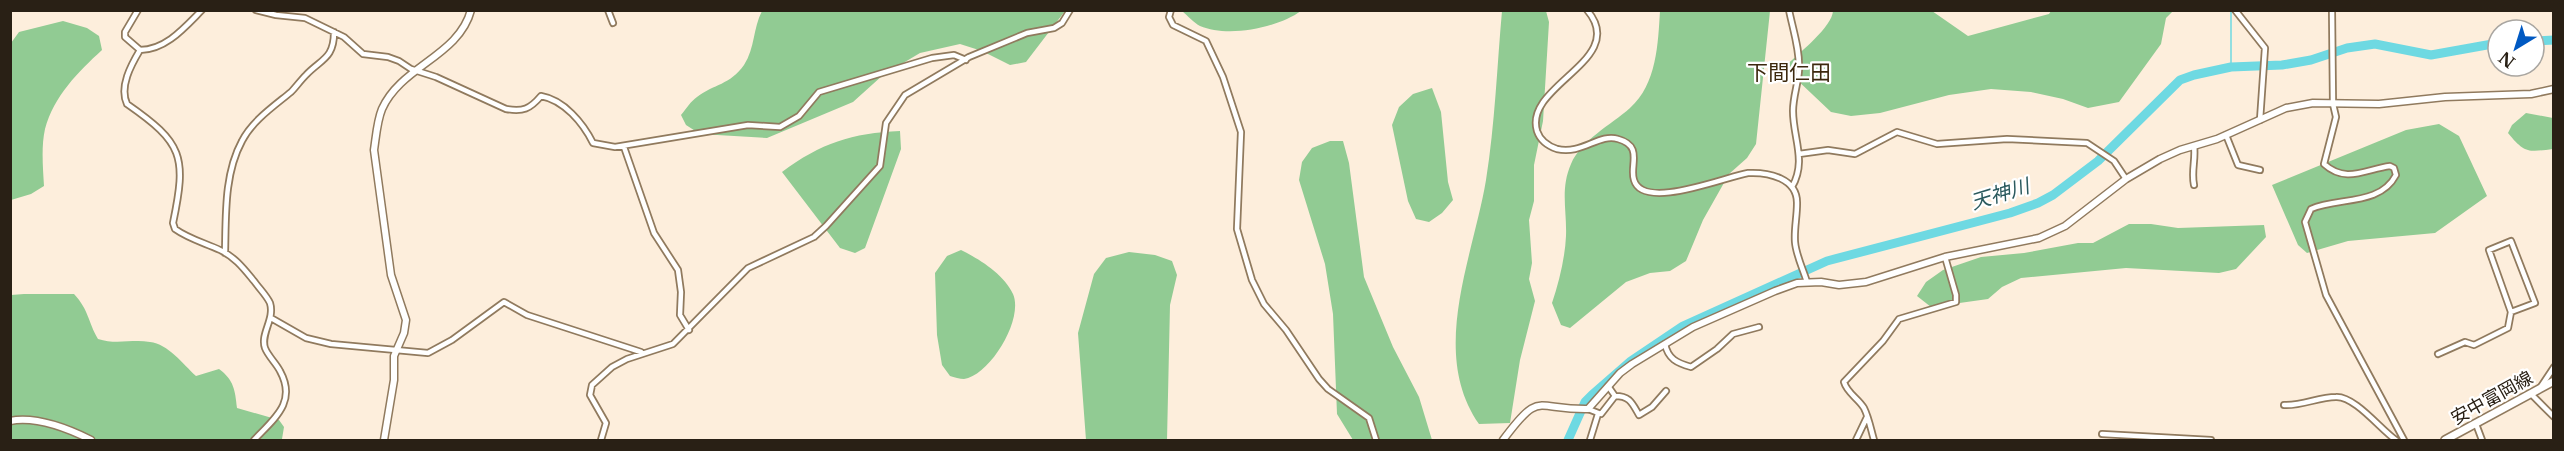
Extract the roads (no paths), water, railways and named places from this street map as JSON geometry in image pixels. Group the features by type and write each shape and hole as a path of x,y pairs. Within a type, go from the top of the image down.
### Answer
{"main road":[{"name":"安中富岡線","path":"2445,441 2553,381"}],"street":[{"path":"138,10 125,32 125,37 140,50 157,48 181,31 202,10"},
{"path":"255,10 305,18 334,32 363,54 388,57 506,109 518,112 532,107 541,96 550,97 579,121 593,143 624,147 731,127 748,125 780,127 799,116 819,92 932,58 954,55 966,60"},
{"path":"384,441 394,380 396,350 404,333 406,320 391,275 374,150 381,109 402,82 458,37 465,28 471,10"},
{"path":"608,10 613,23"},
{"path":"602,441 606,423 590,390 612,367 642,352 674,344 748,268 814,237 826,226 880,166 886,123 904,95 966,60 1027,33 1054,28 1062,23 1070,10"},
{"path":"1171,10 1169,17 1173,25 1206,40 1224,77 1241,132 1237,229 1252,280 1264,304 1286,330 1319,379 1328,389 1369,418 1376,441"},
{"path":"1587,10 1595,23 1596,38 1592,50 1581,65 1548,95 1540,107 1536,128 1542,140 1551,146 1567,150 1580,149 1613,137 1622,140 1636,159 1634,183 1648,193 1671,192 1737,175 1761,172 1774,175 1792,187 1797,199 1795,242 1806,279"},
{"path":"1790,10 1799,70 1793,111 1800,163 1797,179 1792,187"},
{"path":"2235,10 2265,48 2260,120"},
{"path":"2332,10 2332,104 2336,117 2324,164 2330,169 2356,175 2390,166 2394,168 2396,174 2393,180 2369,197 2312,209 2305,222 2329,303 2404,441"},
{"path":"225,253 229,186 240,145 260,120 292,91 304,76 322,63 332,50 334,32"},
{"path":"140,50 126,81 124,98 127,104 163,131 176,151 180,162 180,182 173,223 175,229 225,253 238,262 270,303 271,318 264,338 264,346 279,369 288,394 286,402 254,441"},
{"path":"1584,409 1632,364 1693,327 1775,291 1806,279 1839,285 1866,282 1945,257 2051,233 2065,226 2126,179 2172,153 2226,135 2295,105 2379,104 2531,94 2553,89"},
{"path":"1799,154 1828,150 1855,154 1897,132 1937,144 2007,139 2070,141 2087,143 2095,148 2114,161 2126,179"},
{"path":"2226,135 2238,165 2260,170"},
{"path":"2194,146 2192,173 2194,185"},
{"path":"624,147 654,233 678,270 681,292 680,315 689,330"},
{"path":"2438,354 2464,342 2474,345 2508,328 2511,312 2489,250 2511,242 2535,303 2511,312"},
{"path":"1874,441 1867,417 1857,398 1846,388 1845,382 1883,341 1899,319 1956,302 1945,257"},
{"path":"271,318 306,338 331,344 428,353 440,348 504,302 527,315 642,352"},
{"path":"1665,344 1666,352 1676,363 1691,367 1717,350 1732,334 1759,327"},
{"path":"2553,367 2535,392 2553,417"},
{"path":"1608,386 1615,396"},
{"path":"1615,396 1624,396 1630,400 1641,415 1666,391"},
{"path":"1503,441 1521,416 1535,405 1584,409 1598,414 1603,412 1615,396"},
{"path":"2284,405 2300,406 2336,397 2348,399 2396,441"},
{"path":"1590,441 1598,414"},
{"path":"1856,441 1867,417"},
{"path":"10,420 37,422 77,433 91,441"},
{"path":"2476,424 2482,441"},
{"path":"2102,434 2211,441"}],"waterway":[{"path":"2231,10 2231,67"},
{"name":"天神川","path":"2546,40 2554,40"},
{"name":"天神川","path":"1568,440 1585,402 1592,395 1631,361 1683,326 1827,261 2010,213 2038,203 2053,195 2098,161 2180,80 2231,67 2282,65 2311,60 2347,48 2375,44 2431,55 2486,45"}],"district":[{"name":"下間仁田","path":"1789,73"}]}
